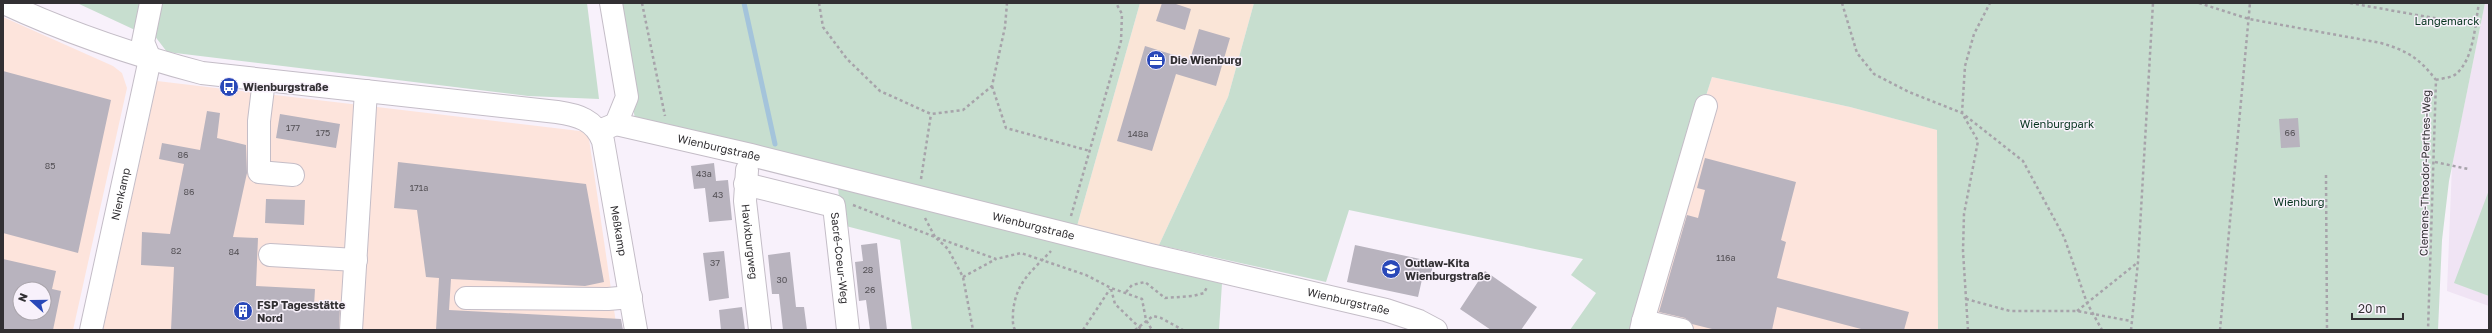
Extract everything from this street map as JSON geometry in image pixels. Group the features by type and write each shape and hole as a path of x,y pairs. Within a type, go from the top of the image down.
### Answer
{"street":[{"name":"Wienburgstraße","path":"4,3 47,24 150,59 202,73 569,113 592,123 608,127 662,134 751,154 918,198 1386,310 1419,321 1436,330"},
{"path":"150,59 142,42 151,3"},
{"path":"608,127 627,98 611,3"},
{"name":"Nienkamp","path":"91,330 150,59"},
{"path":"264,80 259,121 259,172 293,175"},
{"path":"351,330 366,91"},
{"path":"1682,330 1642,326 1706,106"},
{"name":"Meßkamp","path":"608,127 607,155 636,330"},
{"name":"Havixburgweg","path":"751,154 745,184 745,201 760,330"},
{"name":"Sacré-Coeur-Weg","path":"745,184 834,206 848,330"},
{"path":"270,255 356,260"},
{"path":"466,298 608,299 631,297"}],"path":[{"path":"642,3 665,117 662,134"},
{"path":"819,3 823,27 847,59 880,91 931,114 963,110 992,86"},
{"path":"1007,3 1005,27 992,86 1006,128 1090,151"},
{"path":"1015,330 1012,324 1015,298 1022,280 1066,234 1121,41 1122,14 1116,3"},
{"path":"1842,3 1857,53 1874,74 1909,92 1962,113 2023,161 2064,237 2087,303 2102,330"},
{"path":"1968,330 1964,214 1978,141 1962,113 1965,66 1974,34 1990,3"},
{"path":"2131,330 2138,262 2153,3"},
{"name":"Clemens-Theodor-Perthes-Weg","path":"2199,3 2249,19 2382,43 2403,50 2422,62 2436,80 2435,162 2428,330"},
{"path":"2220,330 2250,3"},
{"path":"2350,3 2456,22"},
{"path":"2436,80 2455,75 2464,65 2470,49 2479,3"},
{"path":"918,198 931,114"},
{"path":"2435,162 2468,169"},
{"path":"2326,175 2327,330"},
{"path":"834,206 844,202 996,259"},
{"path":"935,237 948,249 963,277 973,330"},
{"path":"963,277 996,259 1021,253 1086,275 1111,288 1126,292 1142,299 1146,320 1152,330"},
{"path":"2077,311 2138,262"},
{"path":"1126,292 1132,285 1145,282 1165,298 1193,296 1204,293 1215,270"},
{"path":"1111,288 1116,304 1137,329 1142,330"},
{"path":"1083,330 1111,288"},
{"path":"1966,299 2010,311 2077,311 2131,321"},
{"path":"1137,329 1146,320 1153,316 1161,318 1183,330"}],"shaded area":[{"path":"1140,3 1254,3 1228,97 1159,245 1077,226"},
{"path":"2485,3 2489,3 2489,306 2447,291 2452,165"},
{"path":"3,17 113,66 122,73 127,88 73,330 3,330"},
{"path":"1712,77 1850,107 1938,130 1938,330 1631,330"},
{"path":"157,81 588,132 617,330 103,330"}],"green space":[{"path":"77,3 141,3 135,30"},
{"path":"160,3 587,3 599,99 528,96 167,52 154,35"},
{"path":"615,3 1140,3 1077,226 635,119"},
{"path":"1254,3 2485,3 2449,181 2442,240 2438,330 1938,330 1937,130 1850,107 1712,77 1631,330 1570,330 1596,293 1571,275 1583,259 1349,210 1326,282 1159,245 1228,97"},
{"path":"838,188 1222,283 1219,330 912,330 900,240 842,225"},
{"path":"2489,190 2489,296 2454,283"}],"building":[{"path":"1162,3 1173,3 1191,9 1185,30 1156,21"},
{"path":"1199,29 1230,38 1216,86 1176,74 1152,151 1117,141 1145,46 1190,60"},
{"path":"3,71 111,100 78,253 3,233"},
{"path":"207,111 220,113 217,138 246,145 247,173 233,237 258,238 256,286 315,289 314,306 340,307 339,330 171,330 174,267 141,265 142,232 170,234 184,164 159,159 162,143 200,150"},
{"path":"280,114 340,124 336,148 276,138"},
{"path":"2298,118 2300,147 2281,148 2279,119"},
{"path":"1705,158 1796,182 1781,240 1786,242 1777,278 1909,312 1904,330 1865,330 1777,307 1772,330 1716,330 1692,324 1685,318 1659,312 1687,215 1698,218 1705,190 1697,188"},
{"path":"398,162 586,184 604,282 585,286 451,279 449,310 621,319 623,330 436,330 439,278 426,277 417,210 394,208"},
{"path":"714,163 716,181 728,180 732,220 709,222 705,188 694,189 691,166"},
{"path":"266,199 305,200 304,225 265,223"},
{"path":"877,243 887,330 870,330 866,300 859,301 855,262 863,261 861,245"},
{"name":"Outlaw-Kita Wienburgstraße","path":"1355,245 1434,262 1430,277 1423,275 1418,297 1347,282"},
{"path":"724,251 729,298 709,301 703,253"},
{"path":"790,252 796,307 804,307 807,330 783,330 779,294 772,294 768,255"},
{"path":"3,259 56,271 52,289 61,291 53,330 3,330"},
{"path":"1485,271 1537,307 1521,330 1491,330 1460,309"},
{"path":"742,307 745,330 721,330 719,310"}],"waterway":[{"path":"744,3 775,144"}],"place":[{"name":"Die Wienburg","path":"1156,60"},
{"name":"Wienburgstraße","path":"229,87"},
{"name":"Outlaw-Kita Wienburgstraße","path":"1391,269"},
{"name":"FSP Tagesstätte Nord","path":"243,311"}],"park label":[{"name":"Langemarck","path":"2447,21"},
{"name":"Wienburgpark","path":"2057,124"},
{"name":"Wienburg","path":"2299,202"}]}
